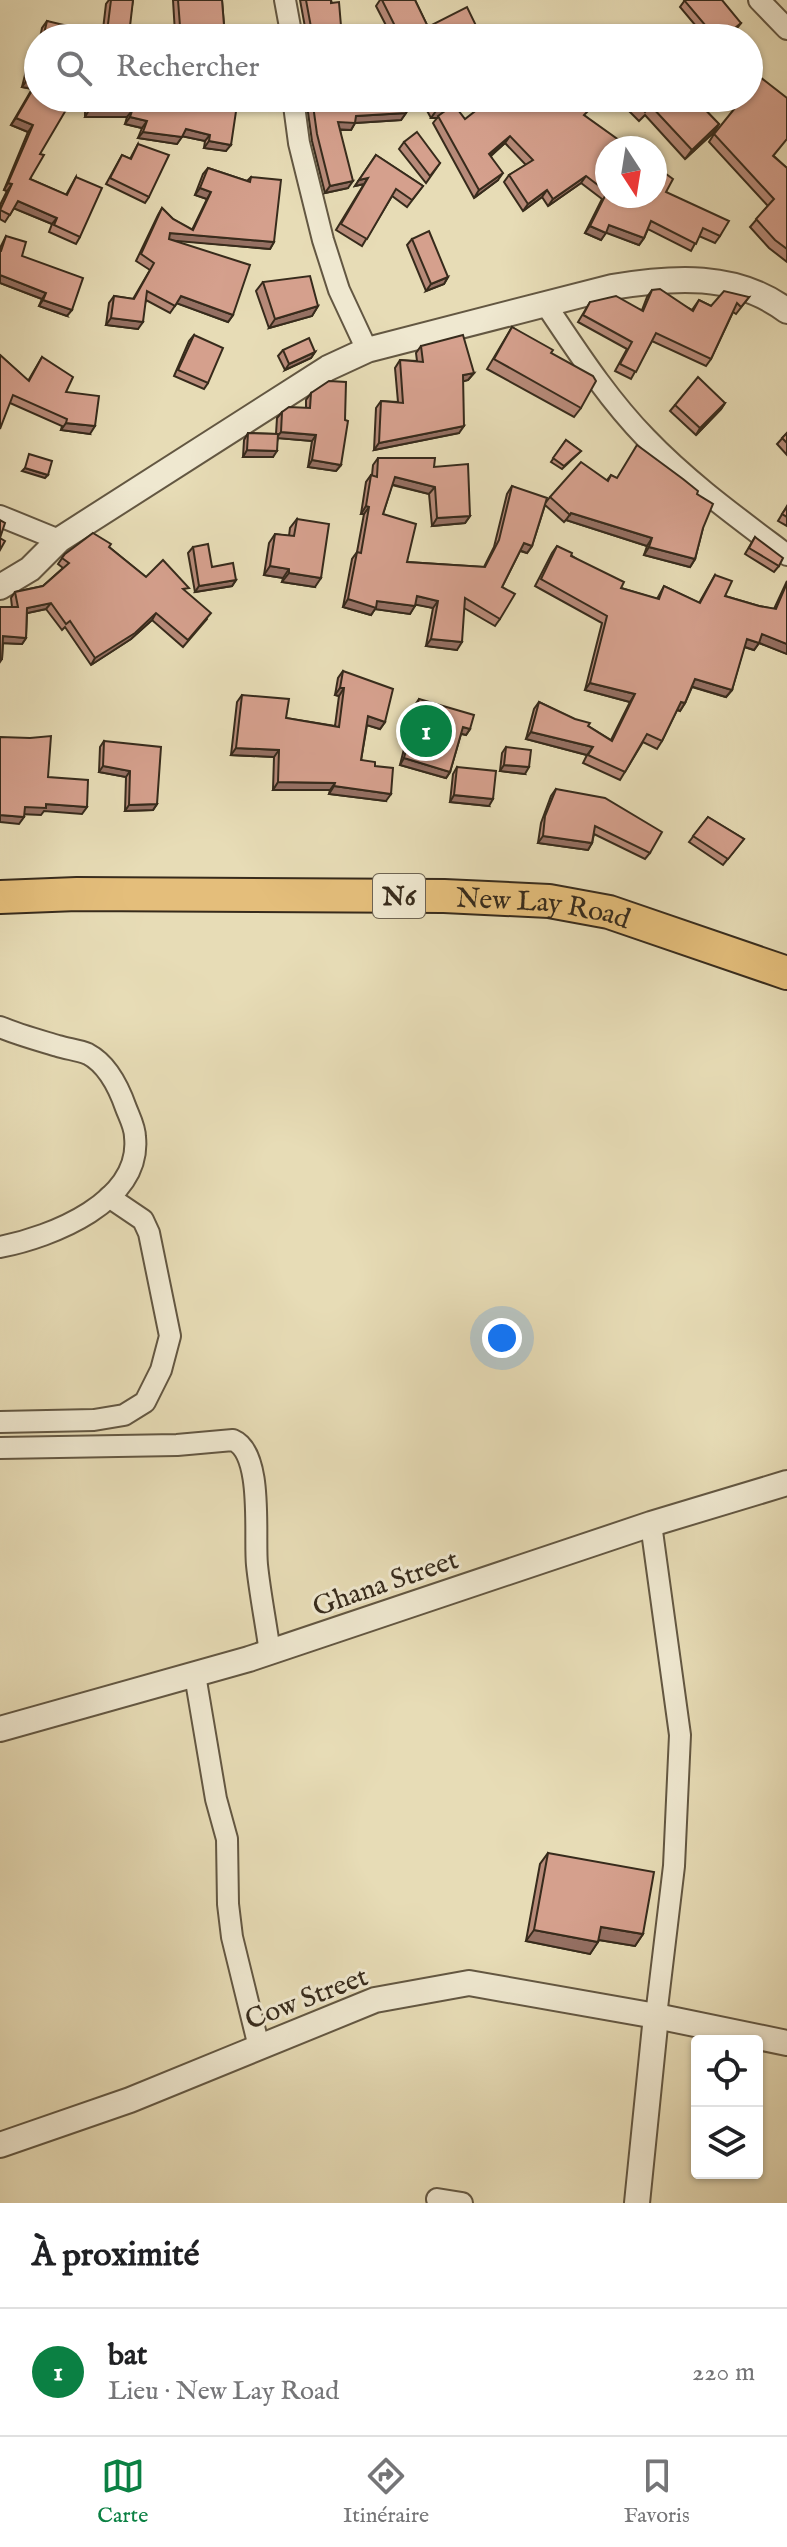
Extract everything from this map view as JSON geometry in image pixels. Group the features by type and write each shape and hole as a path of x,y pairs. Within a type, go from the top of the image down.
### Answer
{"highway":[{"name":"New Lay Road","path":"0,897 77,894 444,896 549,901 609,912 787,973"}],"street":[{"path":"285,0 289,24"},
{"path":"759,0 787,29"},
{"path":"295,112 299,143 323,240 339,290 367,350"},
{"path":"0,587 30,569 59,540 328,368 367,350 638,283 694,279 735,284 768,297 787,311"},
{"path":"546,305 605,391 645,437 690,481 787,555"},
{"path":"0,516 59,540"},
{"path":"0,1027 88,1055 109,1072 125,1104 136,1137 132,1166 109,1197 77,1222 0,1247"},
{"path":"0,1422 94,1420 124,1415 145,1402 161,1370 170,1336 149,1233 143,1220 109,1197"},
{"path":"0,1448 177,1445 233,1440 240,1443 248,1457 255,1493 257,1562 270,1653"},
{"name":"Ghana Street","path":"0,1729 270,1653 651,1524 787,1483"},
{"path":"637,2203 674,1866 680,1735 651,1524"},
{"path":"195,1675 216,1799 227,1839 232,1937 259,2047"},
{"name":"Cow Street","path":"0,2145 130,2100 375,2000 469,1983 787,2043"},
{"path":"437,2199 462,2203"}],"building":[{"path":"111,0 133,0 130,24 108,24"},
{"path":"178,0 222,0 224,24 180,24"},
{"path":"306,0 339,2 341,24 310,24"},
{"path":"382,0 415,0 427,24 394,24"},
{"path":"684,0 722,0 741,23 740,24 704,24"},
{"path":"467,7 475,24 434,24"},
{"path":"763,79 787,98 787,139 773,156 787,168 787,249 756,219 774,199 714,134 732,112 763,112"},
{"path":"24,104 24,112 65,112 40,154 44,155 30,179 67,195 76,177 102,188 80,237 54,225 57,218 18,201 10,215 0,210 33,125 16,118"},
{"path":"132,112 236,112 231,145 209,141 210,135 186,129 182,137 143,132 147,121 130,117"},
{"path":"314,112 406,112 356,116 355,123 338,122 353,181 330,186"},
{"path":"444,112 460,112 465,119 474,112 587,112 584,115 613,136 595,136 595,183 586,176 553,199 547,190 528,204 509,175 533,160 510,136 489,154 503,173 479,190 438,116"},
{"path":"657,112 707,112 719,124 692,150"},
{"path":"417,132 440,163 430,176 404,142"},
{"path":"138,144 169,155 149,197 110,178 122,155 131,159"},
{"path":"376,155 423,186 412,200 396,189 367,239 341,224 368,178 359,180"},
{"path":"208,168 250,182 251,177 281,180 274,242 170,233 169,239 250,265 233,315 181,296 175,306 147,291 143,322 111,318 114,296 134,299 154,263 141,254 162,208 173,219 193,230 211,192 200,188"},
{"path":"667,175 673,179 667,190"},
{"path":"667,192 729,221 720,236 703,228 696,244 651,221 644,238 609,225 606,233 590,226 599,208 667,208"},
{"path":"429,231 448,277 431,284 412,239"},
{"path":"6,236 26,242 22,256 83,278 72,310 43,300 46,293 0,275 0,251"},
{"path":"310,276 318,306 275,319 263,282"},
{"path":"660,289 693,311 699,300 711,306 724,291 749,297 741,307 737,303 711,359 656,333 636,372 620,364 632,342 583,315 590,302 616,296 643,311 652,290"},
{"path":"512,327 593,376 596,381 581,408 494,359"},
{"path":"194,335 223,348 208,383 178,370"},
{"path":"463,335 474,373 463,375 464,426 379,443 381,401 403,403 400,360 423,362 421,346"},
{"path":"309,338 315,352 289,364 283,350"},
{"path":"0,355 29,381 42,357 73,377 66,392 99,396 95,426 66,423 67,419 13,395 0,429"},
{"path":"698,377 725,403 700,428 675,405"},
{"path":"329,381 346,382 345,420 348,421 341,465 312,460 316,435 281,432 282,412 289,407 310,408 311,393"},
{"path":"248,433 278,434 277,451 247,450"},
{"path":"566,440 581,451 564,466 553,458"},
{"path":"637,445 713,504 695,559 649,547 652,538 570,515 550,497 581,462 608,481 611,475 617,478"},
{"path":"29,454 52,461 48,475 25,468"},
{"path":"378,458 435,458 434,467 468,464 470,516 437,518 435,487 395,477 383,514 416,524 407,562 485,567 499,540 512,486 547,498 532,546 524,543 502,587 515,594 500,619 465,598 462,642 431,639 438,601 417,596 415,606 377,601 376,608 348,599 357,552 361,553 371,475 377,477"},
{"path":"297,519 329,524 321,578 289,573 289,569 270,566 275,534 294,536"},
{"path":"0,520 5,523 0,538"},
{"path":"93,533 111,544 109,547 146,577 163,560 189,588 183,589 211,613 188,640 156,613 135,633 95,658 70,621 66,624 51,603 27,608 26,638 3,636 0,659 0,607 18,607 15,592 43,586 69,563 62,558 65,554"},
{"path":"755,537 783,558 779,566 749,548"},
{"path":"208,544 212,567 233,563 236,580 199,586 193,547"},
{"path":"557,546 624,582 621,588 659,599 664,586 700,603 715,575 732,581 725,596 776,609 787,583 787,644 762,634 759,643 747,639 732,690 695,679 685,703 681,702 662,741 647,734 625,772 588,755 593,747 531,732 539,702 590,723 588,726 612,741 635,694 590,683 607,616 541,579"},
{"path":"343,671 393,689 385,722 368,716 361,760 375,762 375,766 393,768 391,794 334,786 335,783 278,782 279,750 236,748 242,695 289,699 286,718 339,727"},
{"path":"419,699 474,715 470,729 463,727 450,772 404,758"},
{"path":"51,736 48,777 88,780 87,807 46,804 46,808 25,807 24,817 0,815 0,737"},
{"path":"104,741 161,747 157,804 129,805 130,771 103,766"},
{"path":"506,747 531,750 529,767 504,765"},
{"path":"457,767 496,771 493,799 454,795"},
{"path":"556,789 605,798 662,832 650,853 595,826 592,843 543,836 545,816"},
{"path":"708,817 744,839 728,859 693,836"},
{"path":"548,1853 654,1872 643,1934 601,1927 598,1942 534,1930"}],"place":[{"name":"bat","path":"426,731"}]}
